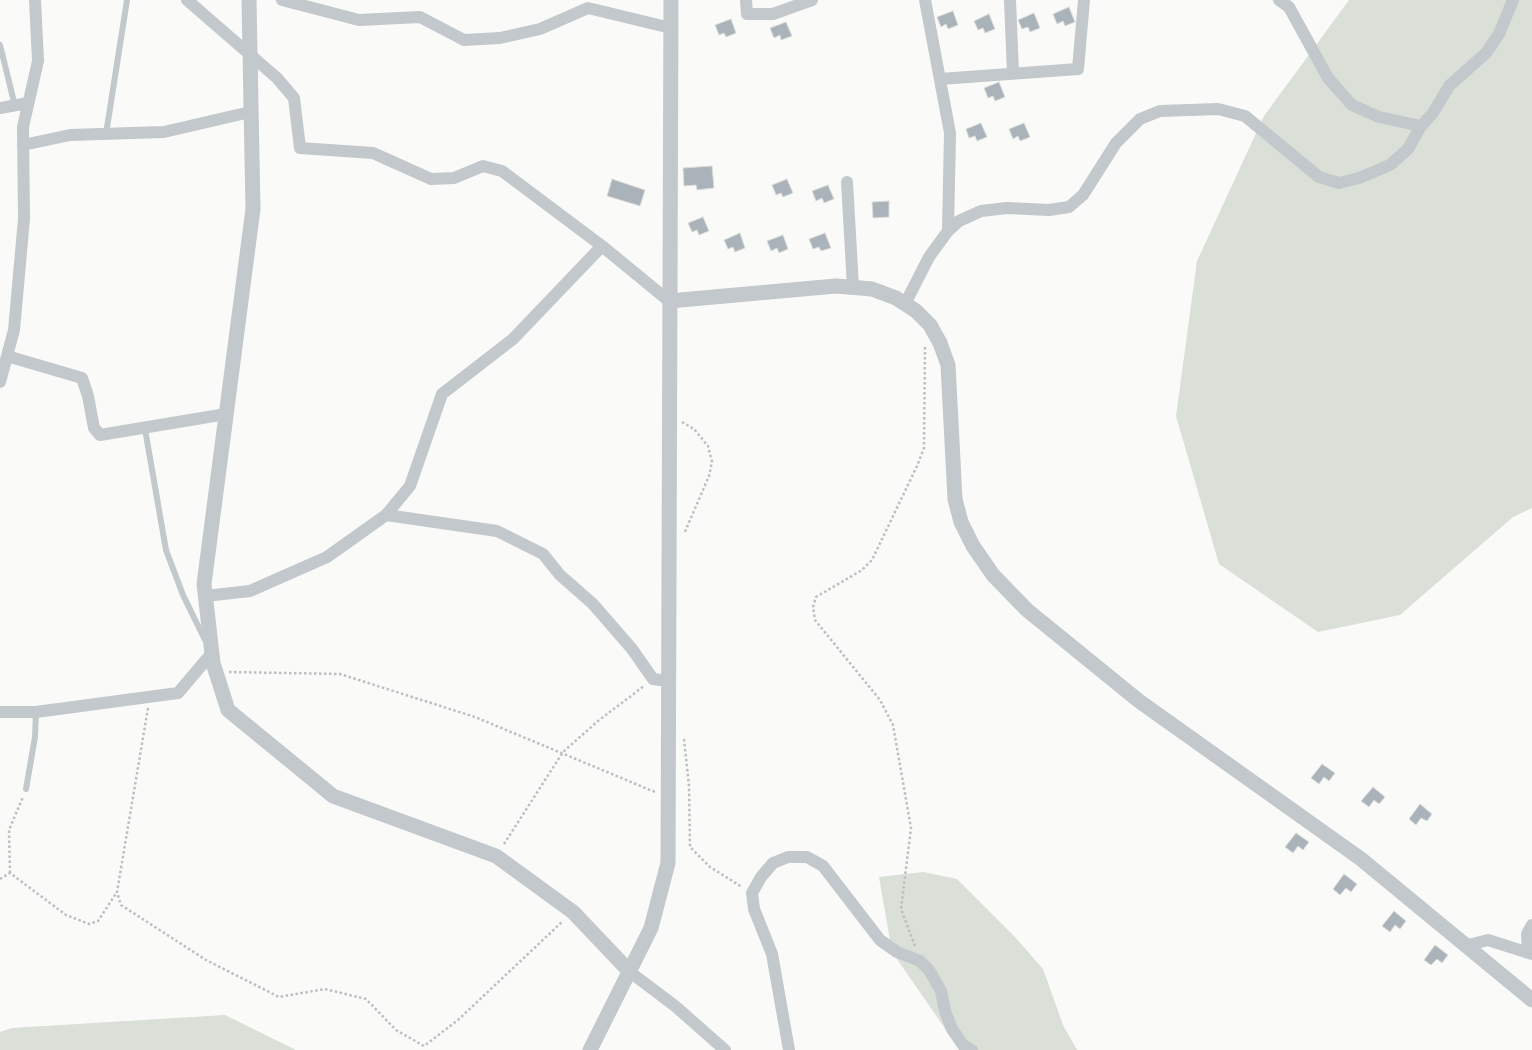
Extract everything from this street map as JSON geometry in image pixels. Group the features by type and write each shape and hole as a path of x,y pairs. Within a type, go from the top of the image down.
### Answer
{"street":[{"path":"0,382 14,330 24,219 21,104 38,61 35,0"},
{"path":"187,0 277,78 294,98 300,148 373,153 431,179 454,178 483,166 502,171 602,246 669,301 836,286 872,289 896,298 916,311 930,326 940,343 948,365 955,499 961,522 973,546 992,575 1027,610 1138,701 1361,859 1468,945 1532,1000"},
{"path":"249,0 253,209 204,584 215,672 228,710 334,796 496,856 573,912 630,972 675,1006 725,1050"},
{"path":"282,0 359,20 420,17 464,40 500,38 540,29 588,8 671,28"},
{"path":"590,1050 651,928 668,863 668,797 661,680 668,413 671,0"},
{"path":"746,0 747,14 773,14 812,0"},
{"path":"925,0 950,133 948,231"},
{"path":"1010,0 1013,73"},
{"path":"940,79 1078,69 1084,0"},
{"path":"1279,0 1289,7 1328,78 1352,105 1379,117 1421,126"},
{"path":"905,304 929,257 948,231 960,221 981,211 1007,208 1049,210 1069,207 1083,195 1116,143 1140,119 1160,111 1218,109 1245,116 1319,177 1339,183 1359,178 1390,165 1408,149 1421,126 1433,113 1449,86 1486,53 1499,34 1513,0"},
{"path":"0,108 21,104"},
{"path":"23,145 70,136 164,132 250,112"},
{"path":"847,182 853,287"},
{"path":"206,596 250,591 327,557 386,515 410,486 442,394 513,339 602,246"},
{"path":"7,356 82,378 88,396 94,428 100,435 226,414"},
{"path":"386,515 497,531 542,554 560,575 593,604 661,680"},
{"path":"0,712 36,712 178,693 212,653"},
{"path":"789,1050 772,954 754,909 752,893 761,877 773,863 788,857 807,858 823,866 880,940 897,952 920,961 929,970 941,991 945,1011 952,1029 963,1045 972,1050"},
{"path":"1468,945 1488,940 1530,953 1527,934 1532,925"}],"lane":[{"path":"106,134 127,0"},
{"path":"0,45 21,104"},
{"path":"145,429 166,550 183,595 212,653"},
{"path":"26,789 35,737 36,712"}],"path":[{"path":"920,961 901,909 911,828 893,725 880,700 816,620 812,607 816,597 862,570 872,560 918,466 924,448 926,340 930,326"},
{"path":"668,413 694,429 708,446 712,462 709,476 681,542"},
{"path":"215,672 340,674 475,717 668,797"},
{"path":"496,856 563,752 598,721 661,680"},
{"path":"10,873 66,915 89,924 98,921 117,892 150,697"},
{"path":"683,734 689,786 690,847 710,867 752,893"},
{"path":"10,873 9,830 26,789"},
{"path":"0,879 10,873"},
{"path":"117,892 121,905 206,960 271,993 279,997 325,989 366,999 396,1030 424,1046 458,1020 532,948 573,912"}],"shaded area":[{"path":"1349,0 1532,0 1532,508 1513,517 1400,615 1318,632 1219,564 1176,416 1197,261 1264,116"},
{"path":"923,872 957,879 1015,937 1043,969 1063,1025 1077,1050 960,1050 892,952 879,877"},
{"path":"225,1015 296,1050 0,1050 0,1032 12,1028"}],"building":[{"path":"1069,7 1075,22 1065,26 1063,21 1057,24 1053,14"},
{"path":"953,11 958,25 948,29 946,24 941,27 937,17"},
{"path":"1034,13 1040,28 1030,32 1028,27 1022,29 1018,20"},
{"path":"989,14 995,29 985,33 983,28 978,30 974,21"},
{"path":"731,19 736,33 726,37 724,33 719,35 715,25"},
{"path":"786,22 792,36 781,40 780,35 774,38 770,28"},
{"path":"999,82 1005,97 995,101 993,96 988,98 984,88"},
{"path":"981,123 987,137 977,141 975,136 969,138 966,129"},
{"path":"1024,123 1030,137 1020,141 1018,136 1013,139 1009,129"},
{"path":"712,166 714,188 697,190 696,185 684,186 683,168"},
{"path":"612,179 645,190 640,206 607,196"},
{"path":"787,179 793,193 783,197 781,193 776,195 772,185"},
{"path":"828,185 834,199 824,203 822,198 816,201 812,191"},
{"path":"889,201 889,217 873,218 872,202"},
{"path":"703,217 709,231 699,235 697,230 692,232 688,223"},
{"path":"740,233 745,248 735,252 733,247 728,249 724,240"},
{"path":"825,233 831,248 821,251 819,247 813,249 809,239"},
{"path":"783,235 788,249 779,253 777,248 771,251 767,241"},
{"path":"1322,764 1335,773 1329,781 1324,777 1319,784 1311,778"},
{"path":"1373,787 1385,797 1379,804 1374,800 1369,807 1361,801"},
{"path":"1420,804 1432,814 1427,821 1421,818 1416,825 1409,819"},
{"path":"1296,833 1309,842 1303,850 1298,846 1293,853 1285,847"},
{"path":"1344,874 1357,884 1351,892 1346,888 1340,895 1333,889"},
{"path":"1394,911 1406,921 1400,929 1395,925 1390,932 1382,926"},
{"path":"1435,945 1448,955 1442,963 1437,959 1431,965 1424,960"}]}
